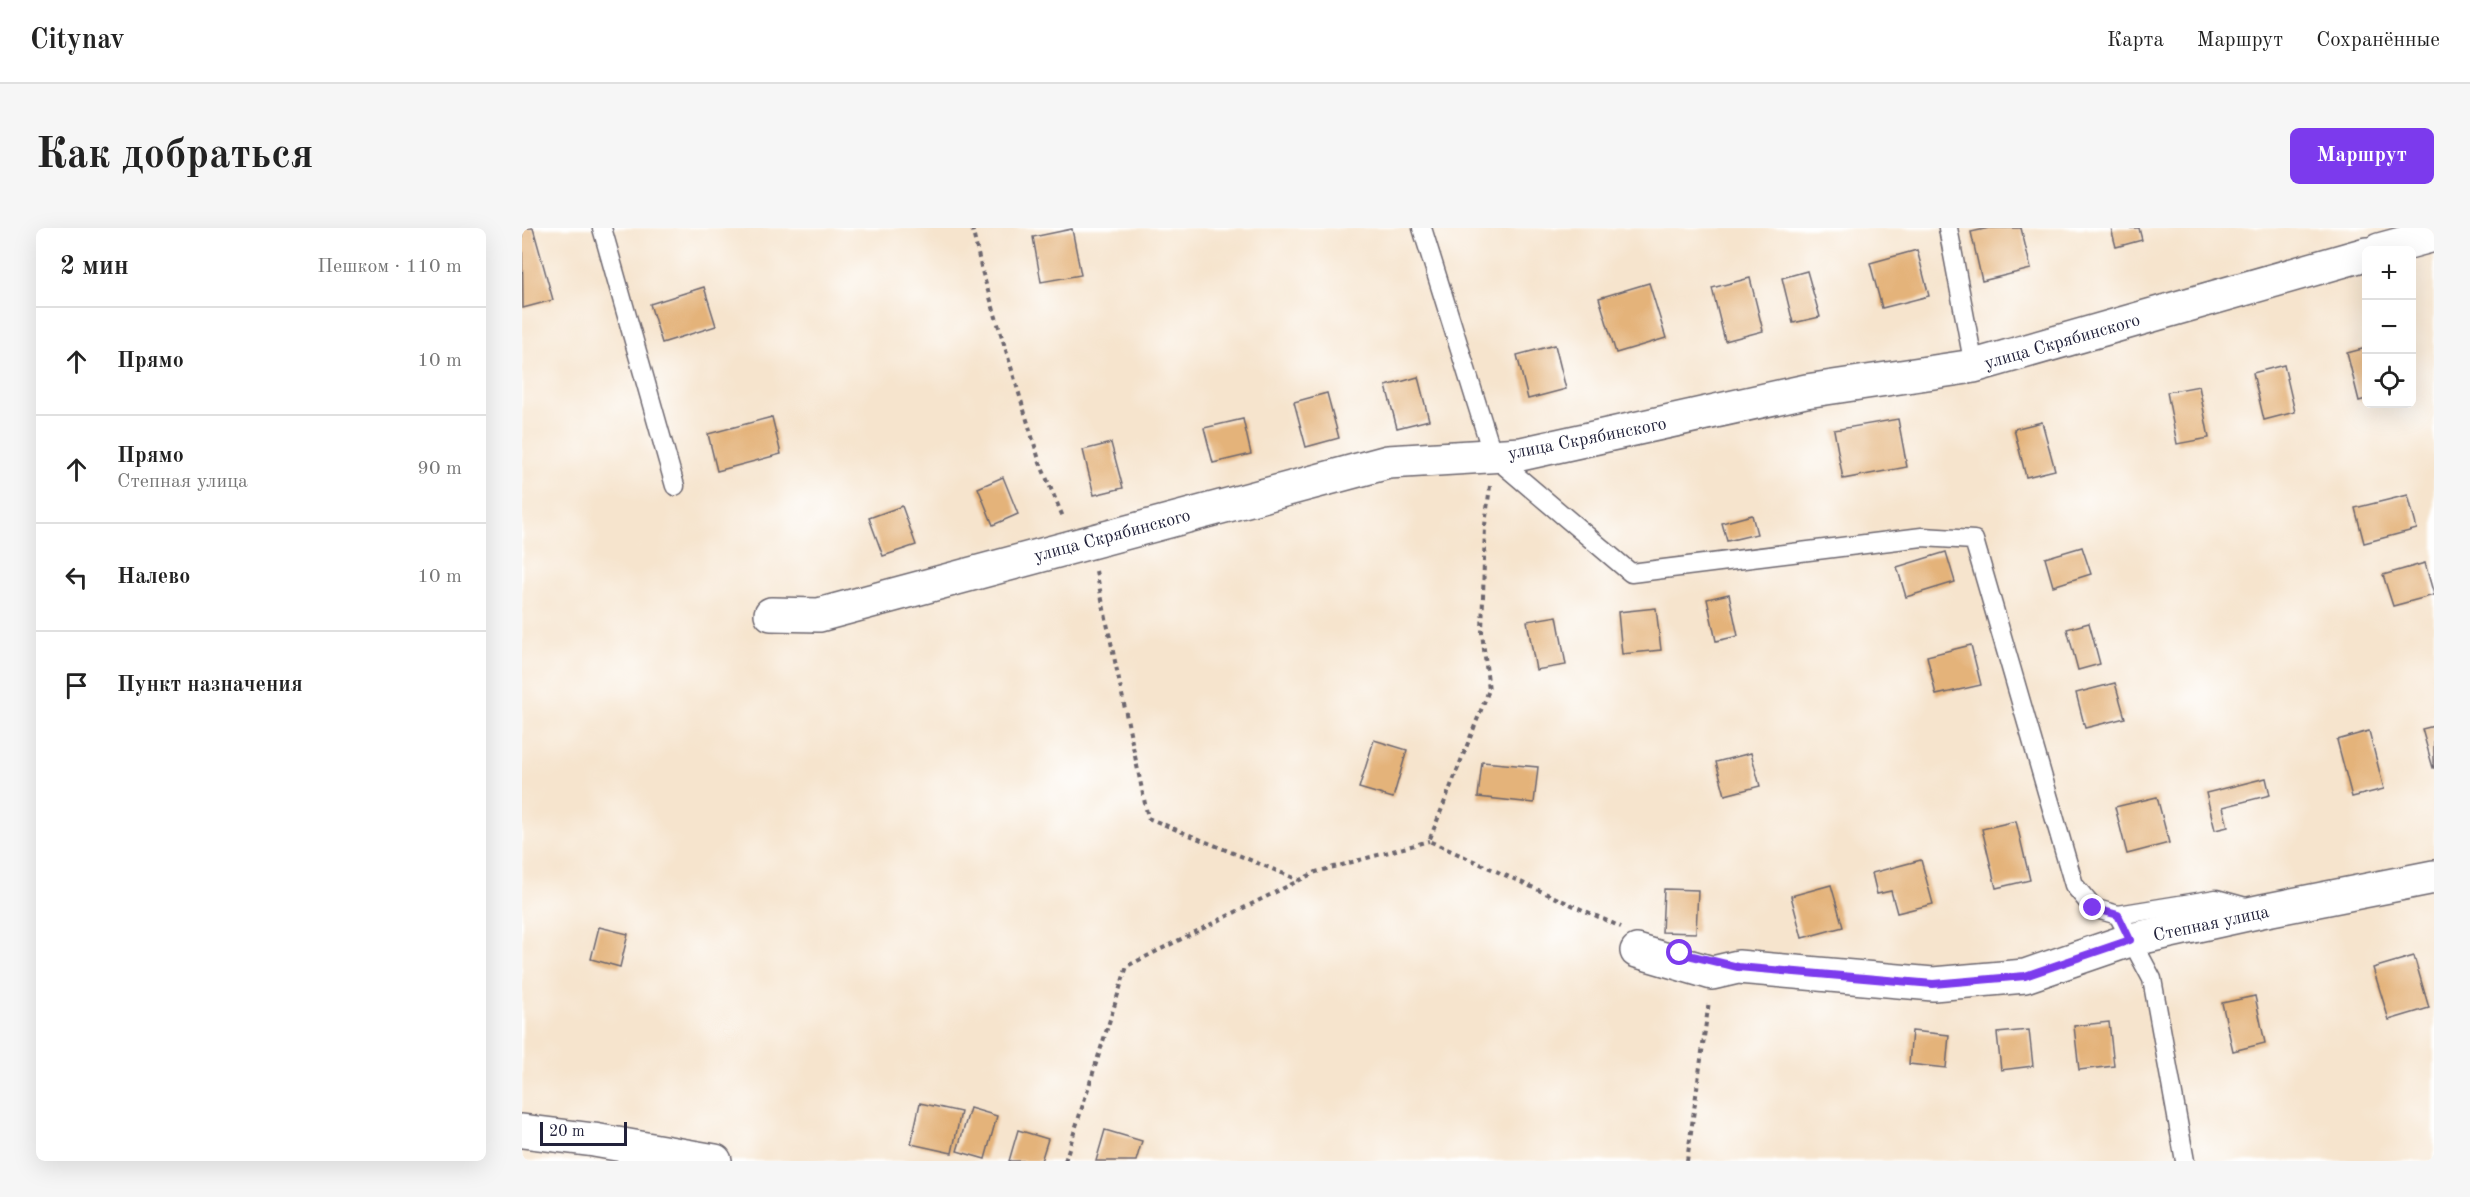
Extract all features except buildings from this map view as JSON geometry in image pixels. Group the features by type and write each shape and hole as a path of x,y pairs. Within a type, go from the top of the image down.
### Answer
{"street":[{"path":"2394,246 2434,235"},
{"name":"улица Скрябинского","path":"771,614 819,615 1388,462 1521,454 1806,391 1974,366 2362,255"},
{"name":"Степная улица","path":"1631,940 1712,973 1738,967 1933,984 2025,976 2124,928 2262,911 2434,877"},
{"path":"522,1131 594,1140 715,1161"}],"lane":[{"path":"602,228 675,486"},
{"path":"1422,228 1493,456 1631,573 1922,537 1974,540 2074,885 2093,908 2124,928 2152,979 2185,1161"},
{"path":"1948,228 1974,366"}],"path":[{"path":"972,228 982,271 1040,464 1082,543 1148,818 1300,880"},
{"path":"1429,841 1489,690 1482,633 1485,525 1493,456"},
{"path":"1065,1161 1127,966 1316,872 1429,841 1631,940"},
{"path":"1687,1161 1712,973"}],"route":[{"path":"1680,953 1738,967 1933,984 2025,976 2130,940 2118,915 2093,908"}]}
